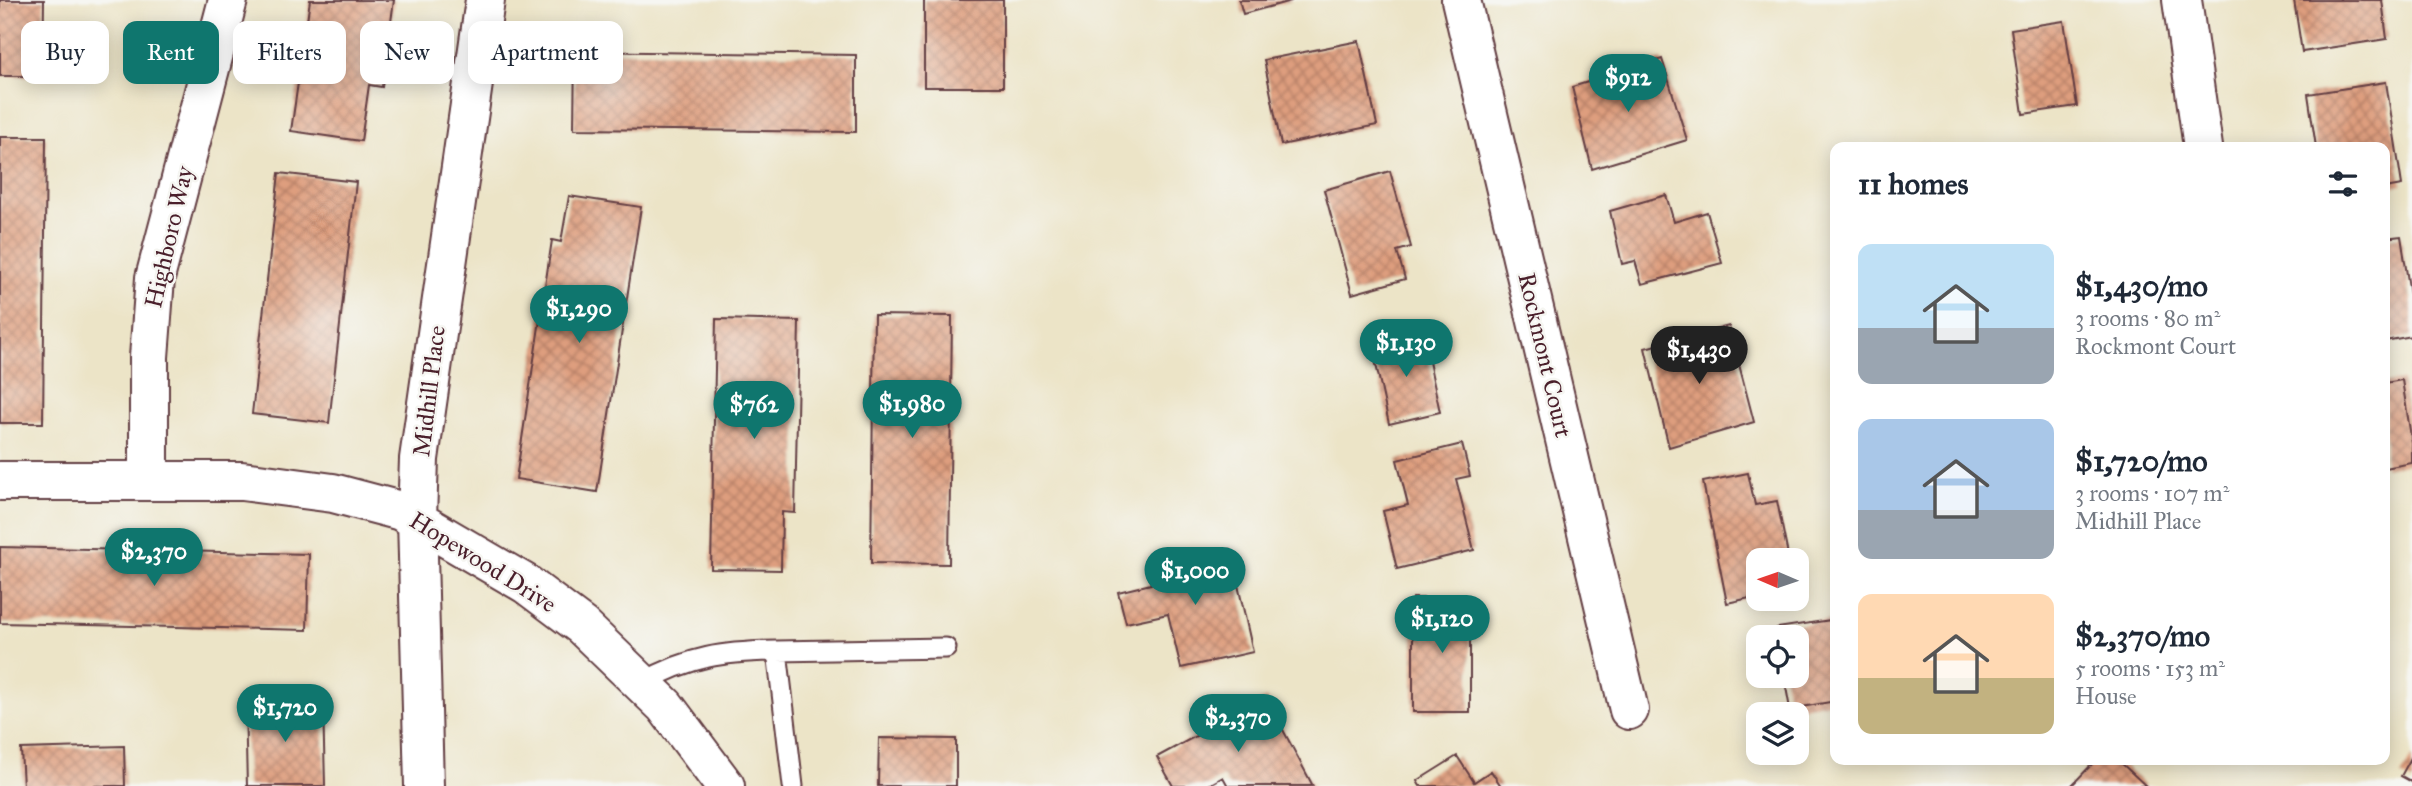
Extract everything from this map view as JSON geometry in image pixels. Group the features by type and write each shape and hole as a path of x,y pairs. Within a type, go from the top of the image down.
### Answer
{"street":[{"name":"Highboro Way","path":"149,479 149,356 155,278 228,0"},
{"name":"Midhill Place","path":"424,786 417,518 424,412 485,0"},
{"name":"Rockmont Court","path":"1461,0 1629,710"},
{"path":"2182,0 2202,142"},
{"name":"Hopewood Drive","path":"0,481 242,481 307,488 361,499 417,518 556,606 642,684 689,735 725,786"}],"lane":[{"path":"642,684 674,666 694,659 733,652 946,648"},
{"path":"777,651 793,786"}],"building":[{"path":"0,0 44,0 44,21 21,21 21,76 0,76"},
{"path":"310,0 394,0 391,21 360,21 360,84 382,84 382,87 369,85 361,141 291,131 298,84 346,84 346,21 307,21"},
{"path":"924,0 1003,0 1003,87 924,87"},
{"path":"1239,0 1291,0 1291,1 1243,14"},
{"path":"2294,0 2382,0 2387,39 2302,52"},
{"path":"2064,21 2077,106 2023,114 2011,29"},
{"path":"1359,41 1377,125 1281,145 1264,60"},
{"path":"623,52 856,55 856,132 574,129 575,84 623,84"},
{"path":"1662,59 1687,140 1592,169 1572,87"},
{"path":"2386,82 2402,185 2390,187 2390,142 2315,142 2308,94"},
{"path":"0,137 46,137 43,423 0,423"},
{"path":"1390,171 1411,247 1397,251 1405,279 1352,294 1324,190"},
{"path":"279,173 356,182 329,423 252,414"},
{"path":"1666,195 1674,222 1707,212 1722,263 1642,284 1635,261 1622,264 1610,211"},
{"path":"569,196 641,207 597,492 516,479 552,240 561,242"},
{"path":"2401,236 2412,307 2412,336 2390,340 2390,237"},
{"path":"874,315 952,316 949,564 871,563"},
{"path":"716,319 799,321 795,513 782,512 781,570 711,569"},
{"path":"1729,326 1754,422 1669,447 1645,348"},
{"path":"1423,334 1440,412 1389,424 1372,346"},
{"path":"2402,380 2412,443 2412,463 2390,467 2390,382"},
{"path":"1462,444 1470,476 1456,479 1474,550 1397,569 1383,511 1408,505 1397,460"},
{"path":"1748,473 1755,505 1777,501 1787,548 1746,548 1746,599 1727,603 1703,482"},
{"path":"0,547 309,554 307,630 0,623"},
{"path":"1230,549 1253,652 1181,668 1168,614 1126,623 1118,592 1151,584 1147,568"},
{"path":"1413,598 1470,598 1470,712 1413,712"},
{"path":"1830,620 1830,702 1809,706 1809,702 1789,702 1786,688 1809,688 1809,625 1797,625"},
{"path":"1266,698 1313,786 1228,786 1223,777 1207,786 1173,786 1157,757"},
{"path":"323,702 325,786 247,786 245,704"},
{"path":"879,738 956,739 956,786 878,786"},
{"path":"124,746 125,786 23,786 21,749"},
{"path":"1457,756 1474,782 1491,771 1501,786 1420,786 1417,781"},
{"path":"2412,756 2412,782 2401,776"},
{"path":"2091,765 2123,765 2146,786 2071,786"}]}
